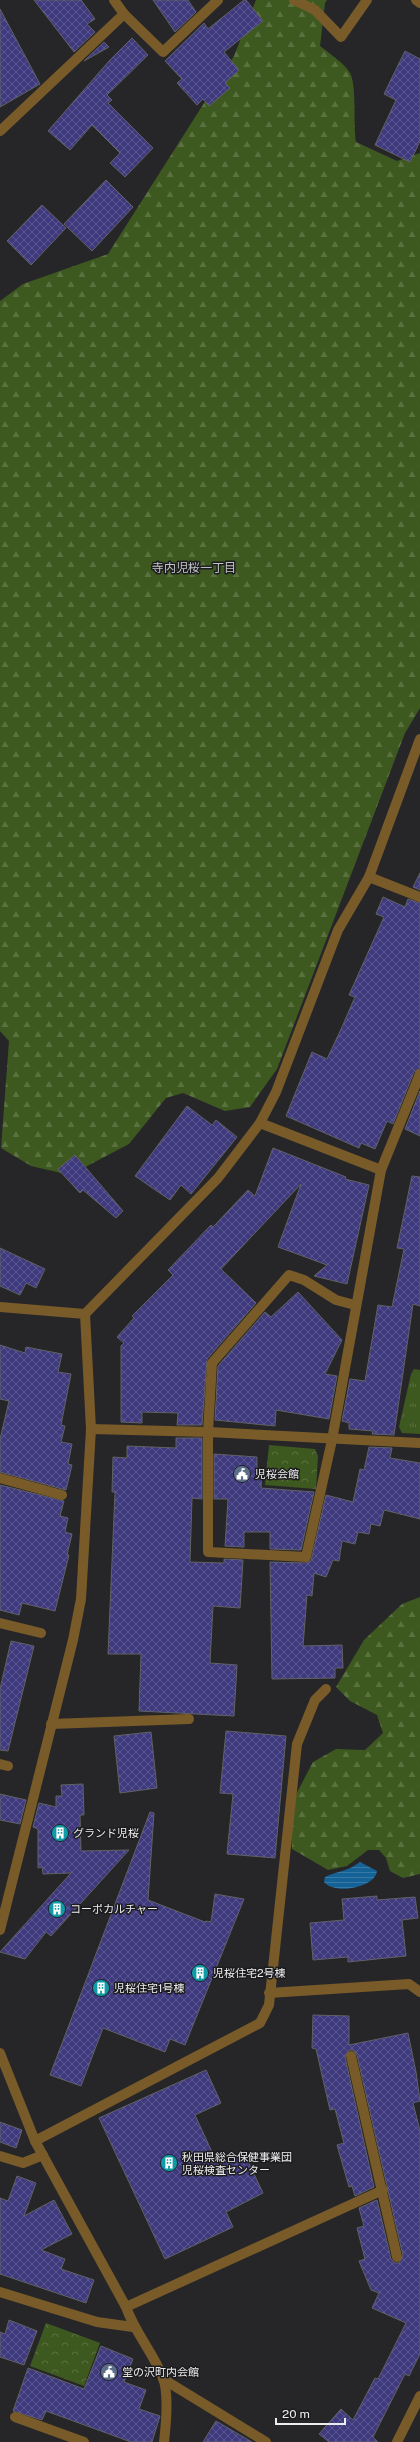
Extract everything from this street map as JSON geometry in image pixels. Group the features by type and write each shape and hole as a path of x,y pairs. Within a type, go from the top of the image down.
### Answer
{"street":[{"path":"114,0 124,14 163,52 218,0"},
{"path":"294,0 315,10 341,37 367,0"},
{"path":"416,0 420,3"},
{"path":"0,131 124,14"},
{"path":"0,1930 52,1724 81,1599 91,1429 85,1314 218,1178 260,1124 276,1092 338,930 370,877 420,740"},
{"path":"370,877 420,897"},
{"path":"355,1305 336,1300 304,1280 290,1275 212,1363 208,1432 208,1552 306,1557 332,1440 355,1305 381,1170 418,1086 420,1074"},
{"path":"260,1124 381,1170"},
{"path":"0,1307 85,1314"},
{"path":"91,1429 208,1432 332,1440 420,1443"},
{"path":"0,1478 62,1495"},
{"path":"0,1623 41,1633"},
{"path":"35,2141 260,2024 269,2005 269,1993 297,1744 315,1700 326,1689"},
{"path":"52,1724 189,1719"},
{"path":"269,1993 409,1984 420,1992"},
{"path":"0,2053 35,2141 126,2307 133,2327 163,2379 167,2422 164,2442"},
{"path":"351,2056 383,2190 396,2257"},
{"path":"0,2156 23,2163 43,2155"},
{"path":"126,2307 383,2190"},
{"path":"0,2292 97,2322 133,2327"},
{"path":"163,2379 266,2442"},
{"path":"398,2442 420,2396"},
{"path":"15,2417 84,2442"}],"green space":[{"path":"256,0 327,0 325,3 320,46 340,62 350,73 354,96 356,142 397,161 420,153 420,708 405,733 277,1069 250,1107 225,1111 183,1093 166,1098 129,1144 70,1175 31,1166 1,1148 9,1041 0,1031 0,301 23,284 108,254 234,56"},
{"path":"414,1369 420,1370 420,1434 402,1433 399,1427 411,1374"},
{"path":"269,1445 315,1449 318,1456 316,1489 265,1485"},
{"path":"420,1597 420,1874 403,1878 390,1871 386,1858 379,1850 368,1850 347,1866 328,1870 292,1849 291,1804 313,1762 336,1749 365,1750 383,1733 377,1715 350,1701 336,1687 364,1640 402,1604"},
{"path":"46,2323 100,2343 84,2386 30,2366"}],"water":[{"path":"360,1862 377,1871 375,1877 369,1882 354,1888 345,1889 329,1886 324,1882 325,1877 351,1868"}],"building":[{"path":"34,0 81,0 95,19 87,24 95,32 74,52"},
{"path":"153,0 188,0 196,12 175,32"},
{"path":"244,0 246,0 263,21 224,52 239,70 225,83 230,88 209,106 203,99 197,105 177,83 182,79 165,61 204,23 208,29"},
{"path":"0,9 40,84 0,107"},
{"path":"132,38 148,55 107,95 112,100 108,103 153,148 125,177 110,163 120,153 92,125 70,150 48,131 110,60"},
{"path":"104,42 109,47 84,61"},
{"path":"405,51 420,59 420,141 410,162 375,145 396,100 384,94"},
{"path":"106,180 133,207 92,251 64,224"},
{"path":"42,205 66,228 31,265 7,241"},
{"path":"420,873 420,890 413,887"},
{"path":"383,897 405,907 408,899 420,903 420,1068 414,1072 393,1124 387,1121 375,1149 361,1143 359,1148 286,1116 312,1052 327,1059 342,1027 355,997 349,995 384,917 376,914"},
{"path":"420,1091 420,1136 405,1129"},
{"path":"187,1106 212,1125 216,1120 237,1137 191,1194 181,1185 170,1200 135,1176"},
{"path":"273,1148 346,1177 345,1179 369,1185 347,1284 314,1276 327,1265 278,1247 301,1184 221,1269 256,1303 207,1359 202,1425 177,1425 178,1413 142,1412 142,1423 121,1422 121,1346 124,1343 117,1337 134,1318 132,1316 173,1275 168,1270 211,1225 213,1227 248,1190 255,1196"},
{"path":"75,1155 123,1211 116,1218 83,1190 80,1193 58,1169"},
{"path":"412,1176 420,1177 420,1306 413,1304 394,1435 372,1434 373,1431 349,1429 349,1423 342,1421 350,1379 365,1381 378,1305 392,1307 404,1249 397,1248"},
{"path":"0,1248 45,1269 36,1288 26,1283 20,1295 0,1286"},
{"path":"298,1292 342,1340 325,1374 337,1376 329,1419 276,1410 275,1426 215,1420 218,1366 265,1312 271,1317"},
{"path":"0,1345 25,1353 26,1347 62,1354 58,1372 71,1374 61,1425 65,1426 61,1442 72,1444 68,1464 72,1465 66,1490 0,1472 0,1439 9,1401 0,1399"},
{"path":"176,1438 202,1438 202,1499 192,1498 190,1562 224,1563 224,1559 243,1560 240,1608 213,1606 210,1663 237,1665 234,1716 139,1711 141,1654 108,1654 115,1492 112,1492 113,1457 127,1458 127,1446 176,1448"},
{"path":"369,1447 392,1448 390,1458 420,1463 420,1519 384,1510 380,1526 371,1524 369,1534 358,1532 355,1544 342,1541 339,1561 333,1560 326,1577 314,1573 312,1596 307,1595 303,1646 342,1645 343,1668 335,1668 335,1678 272,1679 270,1562 306,1563 311,1561 326,1495 353,1502 360,1469 364,1470"},
{"path":"214,1454 257,1457 257,1468 262,1469 261,1488 314,1492 301,1550 270,1549 270,1532 244,1532 244,1547 225,1546 228,1499 214,1499"},
{"path":"0,1485 64,1501 60,1516 68,1518 65,1532 72,1534 67,1555 69,1555 55,1611 22,1603 19,1615 0,1610"},
{"path":"11,1641 34,1646 8,1751 0,1750 0,1689"},
{"path":"226,1731 286,1736 275,1858 227,1854 233,1794 220,1793"},
{"path":"151,1732 157,1788 120,1793 114,1736"},
{"path":"83,1784 84,1815 80,1815 81,1851 129,1850 51,1936 46,1932 25,1959 0,1952 71,1873 43,1874 42,1867 38,1868 38,1829 33,1827 39,1803 56,1807 56,1796 62,1796 61,1785"},
{"path":"0,1794 26,1800 20,1824 0,1820"},
{"path":"150,1812 154,1813 148,1900 205,1922 211,1922 215,1894 244,1899 185,2045 170,2039 165,2052 103,2028 81,2086 50,2075"},
{"path":"377,1896 377,1900 415,1897 418,1918 402,1920 406,1956 348,1962 348,1957 313,1960 310,1923 344,1920 342,1899"},
{"path":"313,2015 349,2016 349,2045 408,2033 416,2072 420,2101 413,2103 420,2131 420,2354 409,2376 405,2374 373,2437 378,2442 329,2442 319,2434 341,2409 353,2420 375,2378 378,2379 406,2323 372,2308 379,2293 371,2290 359,2261 365,2259 357,2228 364,2226 359,2208 377,2200 391,2259 395,2263 399,2263 403,2256 357,2055 353,2050 349,2050 345,2057 374,2187 355,2196 352,2186 349,2187 337,2145 344,2143 335,2109 330,2110 316,2049 312,2048"},
{"name":"秋田県総合保健事業団 児桜検査センター","path":"206,2070 221,2103 195,2115 218,2165 244,2153 263,2193 226,2212 233,2227 165,2259 99,2118"},
{"path":"0,2122 22,2130 16,2148 0,2142"},
{"path":"17,2176 36,2183 24,2216 54,2200 72,2234 41,2250 65,2259 61,2269 94,2280 86,2303 0,2274 0,2198 8,2201"},
{"path":"9,2320 37,2331 24,2365 0,2357 0,2332 5,2334"},
{"path":"101,2346 133,2359 124,2382 146,2390 139,2409 160,2416 152,2442 131,2442 46,2411 42,2420 13,2411 28,2368 84,2389"},
{"path":"216,2421 252,2442 203,2442"}],"place":[{"name":"児桜会館","path":"242,1474"},
{"name":"グランド児桜","path":"60,1833"},
{"name":"コーポカルチャー","path":"57,1909"},
{"name":"児桜住宅2号棟","path":"200,1973"},
{"name":"児桜住宅1号棟","path":"101,1988"},
{"name":"秋田県総合保健事業団 児桜検査センター","path":"169,2163"},
{"name":"堂の沢町内会館","path":"109,2372"}],"district":[{"name":"寺内児桜一丁目","path":"194,568"}]}
